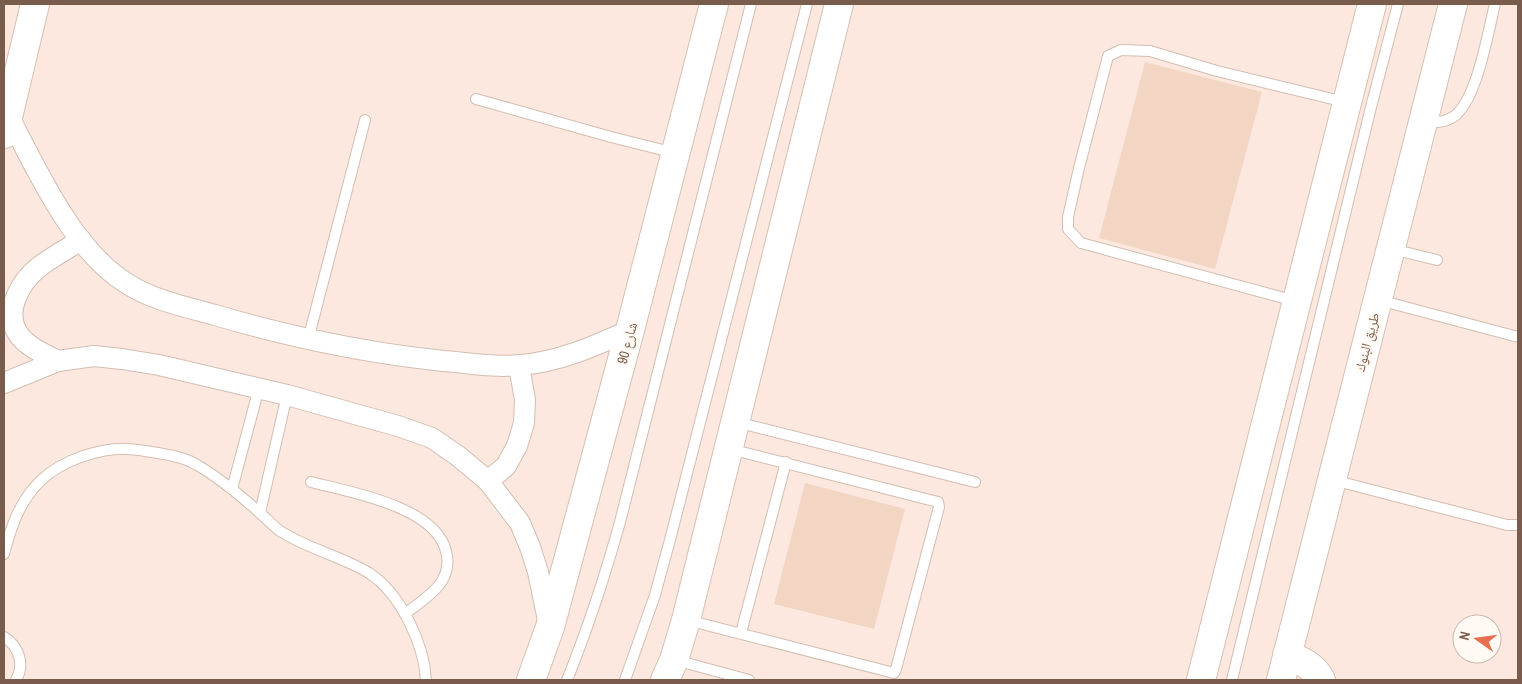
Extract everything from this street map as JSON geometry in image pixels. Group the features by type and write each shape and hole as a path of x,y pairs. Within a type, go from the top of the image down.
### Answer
{"street":[{"path":"35,4 6,124 61,212 81,240 100,262 126,284 190,308 308,340 415,358 519,366 561,359 630,330"},
{"name":"شارع 90","path":"531,680 550,627 630,330 714,4"},
{"path":"670,670 686,620 839,4"},
{"path":"1202,680 1372,4"},
{"name":"طريق البنوك","path":"1284,668 1453,4"},
{"path":"58,361 38,351 17,332 13,316 15,300 23,284 38,268 81,240"},
{"path":"4,383 58,361 94,356 122,359 159,365 287,395 398,426 432,438 458,456 488,482 520,523 538,572 550,627"},
{"path":"488,482 506,466 517,446 524,423 525,400 519,366"},
{"path":"1284,668 1306,663 1313,668 1321,680"}],"lane":[{"path":"567,680 589,624 620,522 751,4"},
{"path":"625,680 655,595 669,544 807,4"},
{"path":"1232,680 1398,4"},
{"path":"1422,122 1435,123 1453,117 1466,103 1476,80 1495,4"},
{"path":"1296,301 1081,243 1068,230 1068,217 1082,159 1108,56 1121,50 1150,51 1217,71 1346,102"},
{"path":"476,99 676,153"},
{"path":"308,340 365,120"},
{"path":"1391,249 1437,260"},
{"path":"1378,300 1518,337"},
{"path":"232,489 259,388"},
{"path":"260,513 287,395"},
{"path":"735,422 975,482"},
{"path":"686,620 894,673 939,507 938,502 729,448"},
{"path":"4,554 14,520 22,504 33,488 48,474 84,456 117,449 169,455 196,464 232,489 279,530 380,581 405,614 422,652 426,680"},
{"path":"741,634 786,462"},
{"path":"1331,480 1507,525 1518,525"},
{"path":"310,482 388,503 416,515 436,532 445,546 448,559 446,572 440,584 405,614"},
{"path":"4,637 16,648 20,658 20,668 16,680"},
{"path":"670,670 749,680"}],"shaded area":[{"path":"4,4 1518,4 1518,680 4,680"}],"building":[{"path":"1145,62 1262,92 1215,269 1099,238"},
{"path":"805,483 905,509 874,629 774,604"}]}
